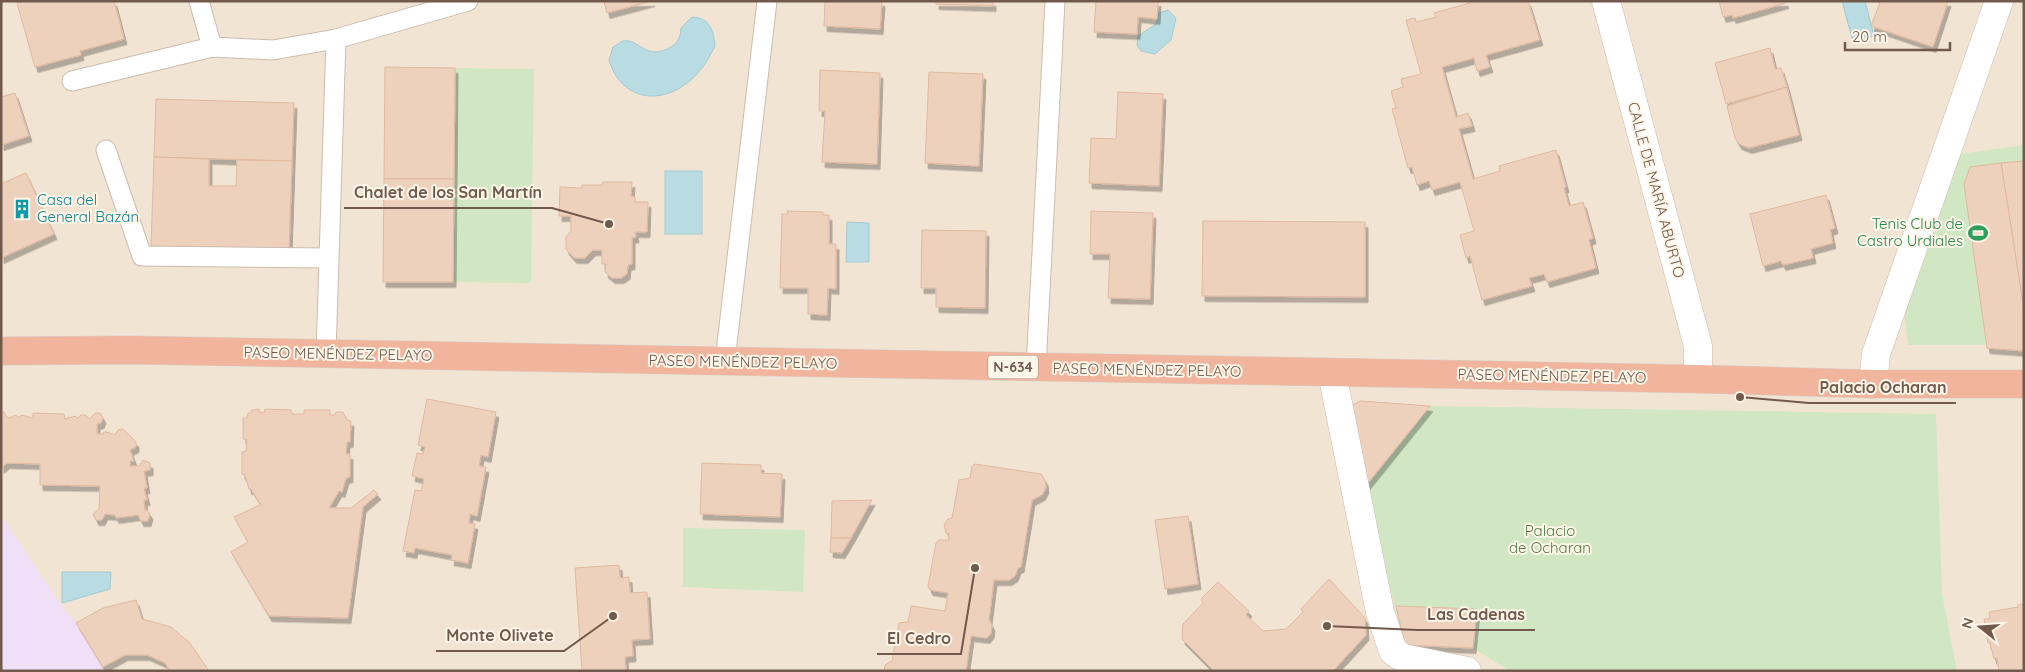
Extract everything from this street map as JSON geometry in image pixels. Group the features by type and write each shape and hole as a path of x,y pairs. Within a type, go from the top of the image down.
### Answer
{"highway":[{"name":"PASEO MENÉNDEZ PELAYO","path":"1,351 130,350 1698,379 1873,384 2024,384"}],"street":[{"name":"CALLE DE MARÍA ABURTO","path":"1606,1 1698,346 1698,379"},
{"path":"1873,384 1876,354 1999,1"},
{"path":"1332,373 1380,612 1393,651 1403,658 1467,671"}],"lane":[{"path":"199,1 212,47"},
{"path":"72,81 212,47 273,50 336,39 468,1"},
{"path":"725,362 767,1"},
{"path":"1036,368 1055,1"},
{"path":"326,354 336,39"},
{"path":"106,150 142,256 328,258"}],"shaded area":[{"path":"1,1 2024,1 2024,671 1,671"},
{"path":"1,516 61,605 76,623 105,671 1,671"}],"green space":[{"path":"455,68 534,69 531,283 453,282"},
{"name":"Tenis Club de Castro Urdiales","path":"2024,145 2024,345 1908,345 1904,313 1961,154"},
{"name":"Palacio de Ocharan","path":"1361,401 1430,406 1936,414 1942,594 1957,671 1510,671 1473,648 1405,645 1364,488 1348,411 1354,404"},
{"path":"683,528 805,530 803,592 683,587"}],"water":[{"path":"1842,1 1865,1 1874,36 1853,42"},
{"path":"1168,10 1176,18 1171,40 1155,54 1141,51 1137,45 1138,36 1156,24 1159,13"},
{"path":"692,17 707,22 712,30 715,46 704,65 684,85 672,92 646,96 624,85 615,75 609,60 613,47 623,41 629,41 649,51 662,51 676,43 680,36 681,28"},
{"path":"665,171 702,171 702,234 665,234"},
{"path":"847,222 869,223 869,262 846,262"},
{"path":"62,572 111,572 110,589 62,603"}],"building":[{"path":"25,1 114,1 124,39 80,51 81,55 35,67 17,3"},
{"path":"604,1 652,1 607,13"},
{"path":"825,1 882,1 880,29 824,26"},
{"path":"936,1 993,1 993,6 936,4"},
{"path":"1096,1 1158,1 1157,19 1138,17 1137,34 1094,32"},
{"path":"1477,1 1528,1 1540,40 1486,55 1490,67 1477,71 1474,58 1442,67 1456,117 1468,113 1472,126 1459,129 1473,179 1500,171 1499,166 1556,150 1569,206 1583,202 1593,238 1589,240 1596,268 1547,282 1544,274 1529,278 1532,286 1482,300 1470,256 1466,258 1460,235 1474,231 1460,182 1432,190 1429,181 1417,185 1412,167 1408,168 1392,109 1396,108 1391,91 1403,87 1401,79 1421,74 1406,20 1415,18 1416,22 1436,17 1434,13"},
{"path":"1719,1 1785,1 1786,3 1733,18 1732,15 1723,17"},
{"path":"1875,1 1948,1 1933,47 1871,26 1880,3"},
{"path":"1770,48 1775,69 1781,68 1787,87 1726,104 1715,63"},
{"path":"385,67 455,68 454,179 384,179"},
{"path":"820,70 880,73 877,164 822,162 825,111 819,111"},
{"path":"929,72 983,74 979,166 925,163"},
{"path":"1787,87 1799,135 1749,148 1739,144 1735,138 1727,106"},
{"path":"1118,92 1163,94 1159,186 1089,183 1091,138 1116,139"},
{"path":"15,93 29,136 1,145 1,97"},
{"path":"156,99 294,103 292,161 154,157"},
{"path":"154,157 209,159 209,186 236,186 237,160 292,161 289,250 151,246"},
{"path":"2024,161 2024,310 2001,163"},
{"path":"2001,163 2024,310 2024,351 1987,348 1964,184 1970,167"},
{"name":"Casa del General Bazán","path":"26,173 54,234 1,258 1,184"},
{"path":"384,179 454,179 453,282 383,282"},
{"path":"603,182 632,182 631,196 635,197 635,202 648,202 647,232 635,232 636,237 632,238 632,264 628,265 627,274 621,278 612,278 605,272 606,264 602,264 602,250 593,250 585,258 574,258 566,249 566,237 571,231 571,216 559,216 560,187 582,188 582,185 602,185"},
{"path":"1826,195 1835,228 1830,230 1833,243 1811,249 1813,258 1783,265 1781,261 1763,266 1750,214"},
{"path":"787,211 823,212 823,215 829,215 829,244 836,244 836,289 828,288 827,315 808,314 808,288 780,288 782,214 788,214"},
{"path":"1091,211 1153,213 1150,299 1108,298 1110,254 1090,254"},
{"path":"1203,221 1365,222 1365,297 1202,296"},
{"path":"922,230 986,231 985,308 936,307 936,288 921,288"},
{"path":"427,399 496,412 488,457 481,455 479,466 486,467 477,516 470,514 469,523 475,524 468,563 451,560 452,555 415,548 414,553 403,551 415,490 421,491 424,479 412,476 417,453 423,454 425,447 418,445"},
{"path":"1361,401 1430,406 1364,488 1348,411 1354,404"},
{"path":"259,409 259,412 264,413 265,409 291,410 292,414 304,414 304,410 330,410 330,415 335,415 336,412 343,412 347,420 351,421 350,442 347,442 346,454 350,454 350,477 346,478 342,492 339,491 329,508 351,508 374,490 378,494 363,507 348,618 269,616 231,552 248,542 234,517 262,504 260,504 251,489 249,489 245,475 242,474 242,452 246,451 247,439 243,439 243,418 247,418 248,413 251,413 252,410"},
{"path":"1,412 4,412 6,417 10,418 15,415 20,418 21,415 33,418 33,413 64,414 65,419 75,416 78,418 81,415 85,415 90,419 95,413 100,413 103,418 101,423 97,424 97,434 107,432 115,435 118,430 123,429 136,442 136,447 130,450 134,461 130,461 130,466 139,466 143,460 150,463 150,470 144,471 147,488 144,488 147,500 144,500 145,511 147,510 150,514 148,521 141,521 138,515 116,518 115,515 105,514 102,520 96,520 93,514 99,509 100,486 40,485 40,464 7,463 1,468"},
{"path":"702,463 761,465 761,473 782,474 780,517 700,514"},
{"path":"975,464 1041,474 1045,480 1046,488 1042,495 1032,500 1021,567 1018,568 1015,576 1009,580 994,580 989,619 992,626 991,633 987,638 971,636 966,671 884,671 885,665 892,661 899,623 908,622 911,606 945,611 948,593 930,590 928,586 936,543 939,540 949,540 949,534 946,533 944,525 948,519 952,518 959,480 970,478 972,466"},
{"path":"872,500 851,538 831,538 832,501"},
{"path":"1188,516 1198,584 1165,589 1155,520"},
{"path":"831,538 851,538 842,553 830,552"},
{"path":"619,565 620,578 629,577 630,593 647,592 650,639 632,640 633,656 625,657 626,671 582,671 575,568"},
{"path":"1329,579 1365,618 1366,635 1333,671 1214,671 1182,639 1183,624 1203,603 1201,599 1218,582 1249,611 1246,615 1263,631 1286,629 1303,612 1301,609"},
{"path":"136,600 142,619 171,627 190,643 209,671 170,671 165,663 147,655 125,655 103,667 76,623 103,608"},
{"path":"2024,604 2024,671 1999,671 1997,658 1994,659 1990,643 1988,643 1984,619 1990,619 1989,612 2018,607 2018,605"},
{"path":"1396,606 1477,609 1473,648 1405,645"}],"place":[{"name":"Casa del General Bazán","path":"22,209"},
{"name":"Chalet de los San Martín","path":"609,224"},
{"name":"Tenis Club de Castro Urdiales","path":"1978,233"},
{"name":"Palacio Ocharan","path":"1740,397"},
{"name":"El Cedro","path":"975,568"},
{"name":"Monte Olivete","path":"613,616"},
{"name":"Las Cadenas","path":"1327,626"}]}
